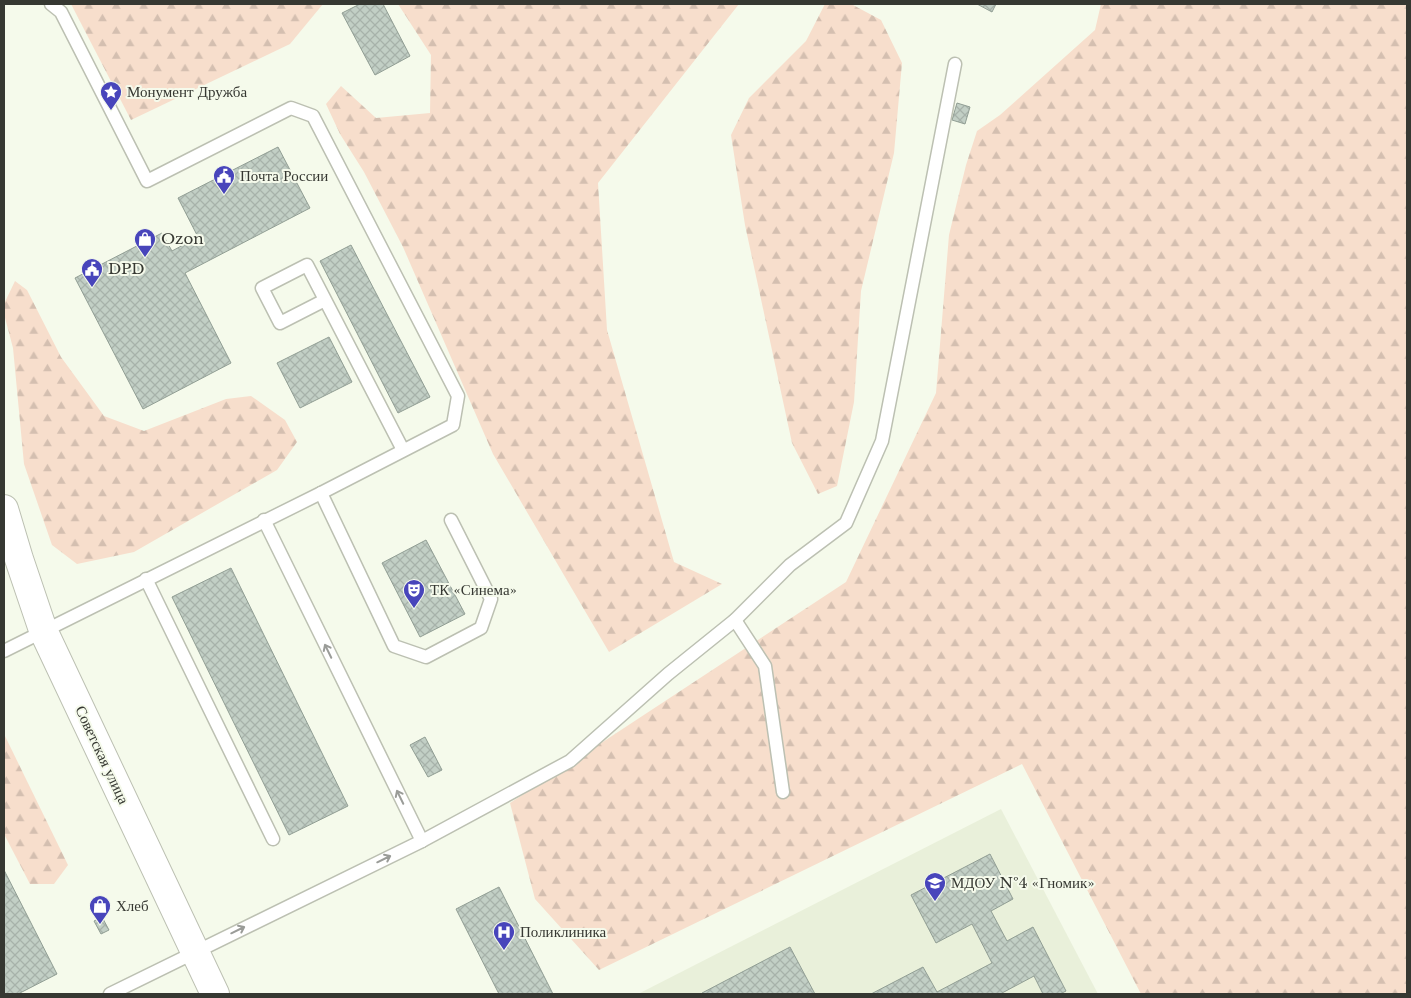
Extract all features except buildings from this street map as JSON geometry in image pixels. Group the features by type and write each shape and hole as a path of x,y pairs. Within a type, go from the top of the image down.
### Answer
{"street":[{"name":"Советская улица","path":"4,509 18,559 43,630 216,994"}],"lane":[{"path":"4,651 453,425 458,396 313,116 291,108 147,181 61,12 51,4"},
{"path":"110,994 422,840 570,761 668,674 734,620 790,565 846,523 882,441 954,64"},
{"path":"325,300 280,323 262,288 307,265 403,450"},
{"path":"321,493 394,646 426,658 481,628 492,599 451,520"},
{"path":"264,520 422,840"},
{"path":"146,579 273,839"},
{"path":"734,620 765,666 783,792"}],"shaded area":[{"name":"МДОУ №4 «Гномик»","path":"1001,809 1098,994 638,994"}],"green space":[{"path":"71,4 323,4 290,44 131,120"},
{"path":"398,4 739,4 598,183 607,330 674,562 722,584 609,652 493,454 403,247 364,172 340,134 326,104 341,86 376,118 430,113 431,55"},
{"path":"825,4 853,5 881,20 902,63 894,153 861,291 854,402 837,486 818,494 792,443 745,225 731,135 749,98 806,41"},
{"path":"1101,4 1407,4 1407,994 1141,994 1022,764 599,970 535,899 510,803 846,582 936,393 949,235 966,165 977,131 1000,115 1095,30"},
{"path":"15,281 27,290 61,357 104,416 144,431 226,399 251,396 285,420 297,442 277,470 134,552 77,564 52,545 24,464 13,348 4,314 4,304"},
{"path":"4,734 68,865 54,884 30,884 4,834"}],"place":[{"name":"Монумент Дружба","path":"111,111"},
{"name":"Почта России","path":"224,195"},
{"name":"Ozon","path":"145,258"},
{"name":"DPD","path":"92,288"},
{"name":"ТК «Синема»","path":"414,609"},
{"name":"МДОУ №4 «Гномик»","path":"935,902"},
{"name":"Хлеб","path":"100,925"},
{"name":"Поликлиника","path":"504,951"}]}
